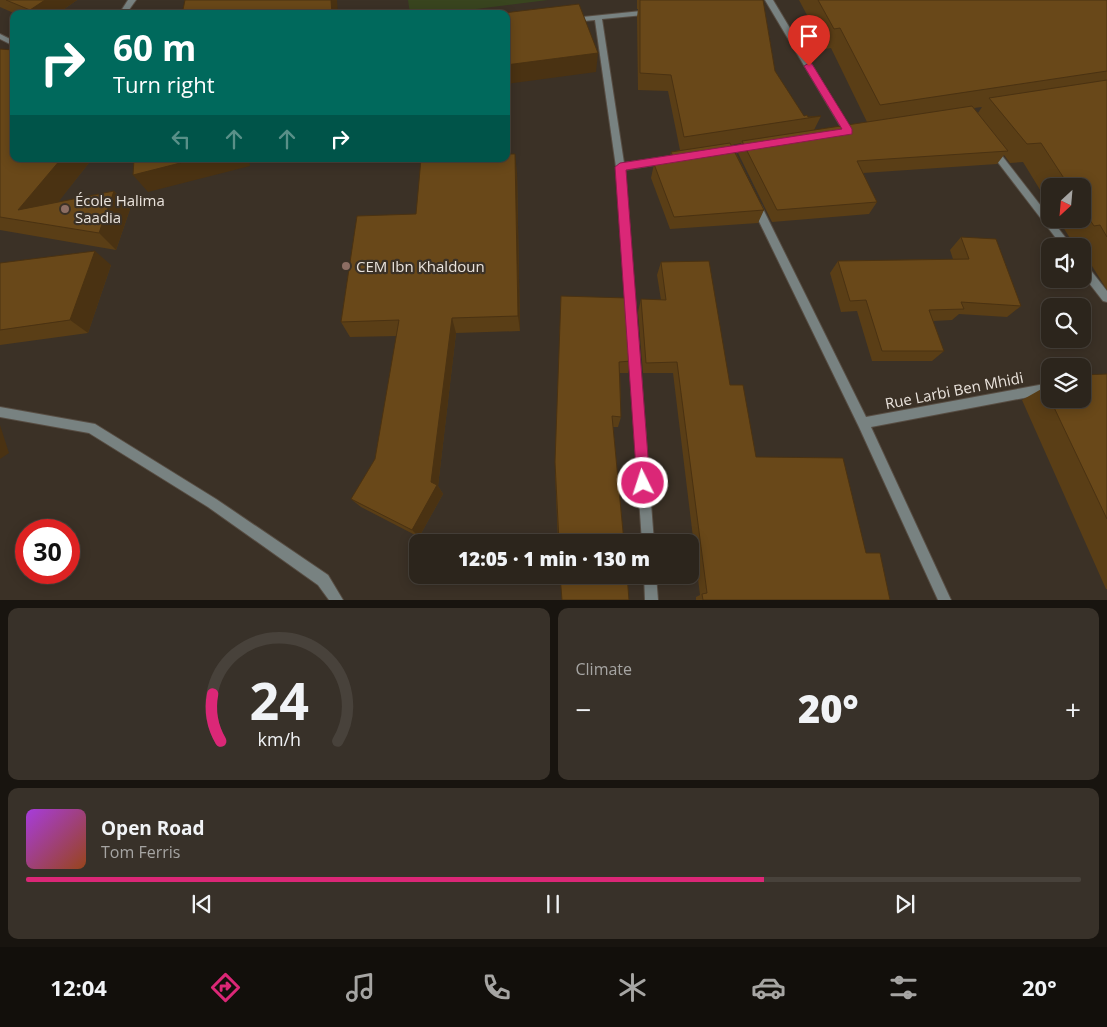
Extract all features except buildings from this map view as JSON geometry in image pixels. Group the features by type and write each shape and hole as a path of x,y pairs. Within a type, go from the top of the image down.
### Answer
{"street":[{"path":"770,0 844,133 858,130"},
{"path":"561,22 655,11"},
{"path":"598,18 620,167 647,534"},
{"path":"709,153 731,155 765,145"},
{"path":"989,145 1061,238"},
{"path":"620,167 689,156"},
{"path":"750,194 864,423 945,600"},
{"path":"1091,278 1107,298"},
{"name":"Rue Larbi Ben Mhidi","path":"864,423 1041,390"},
{"path":"0,412 91,428 212,502 322,580 337,600"},
{"path":"651,584 652,600"}],"green space":[{"path":"408,0 548,0 468,10 409,10"}],"place":[{"name":"École Halima Saadia","path":"65,209"},
{"name":"CEM Ibn Khaldoun","path":"346,266"}],"route":[{"path":"643,483 620,167 848,132 809,66"}]}
